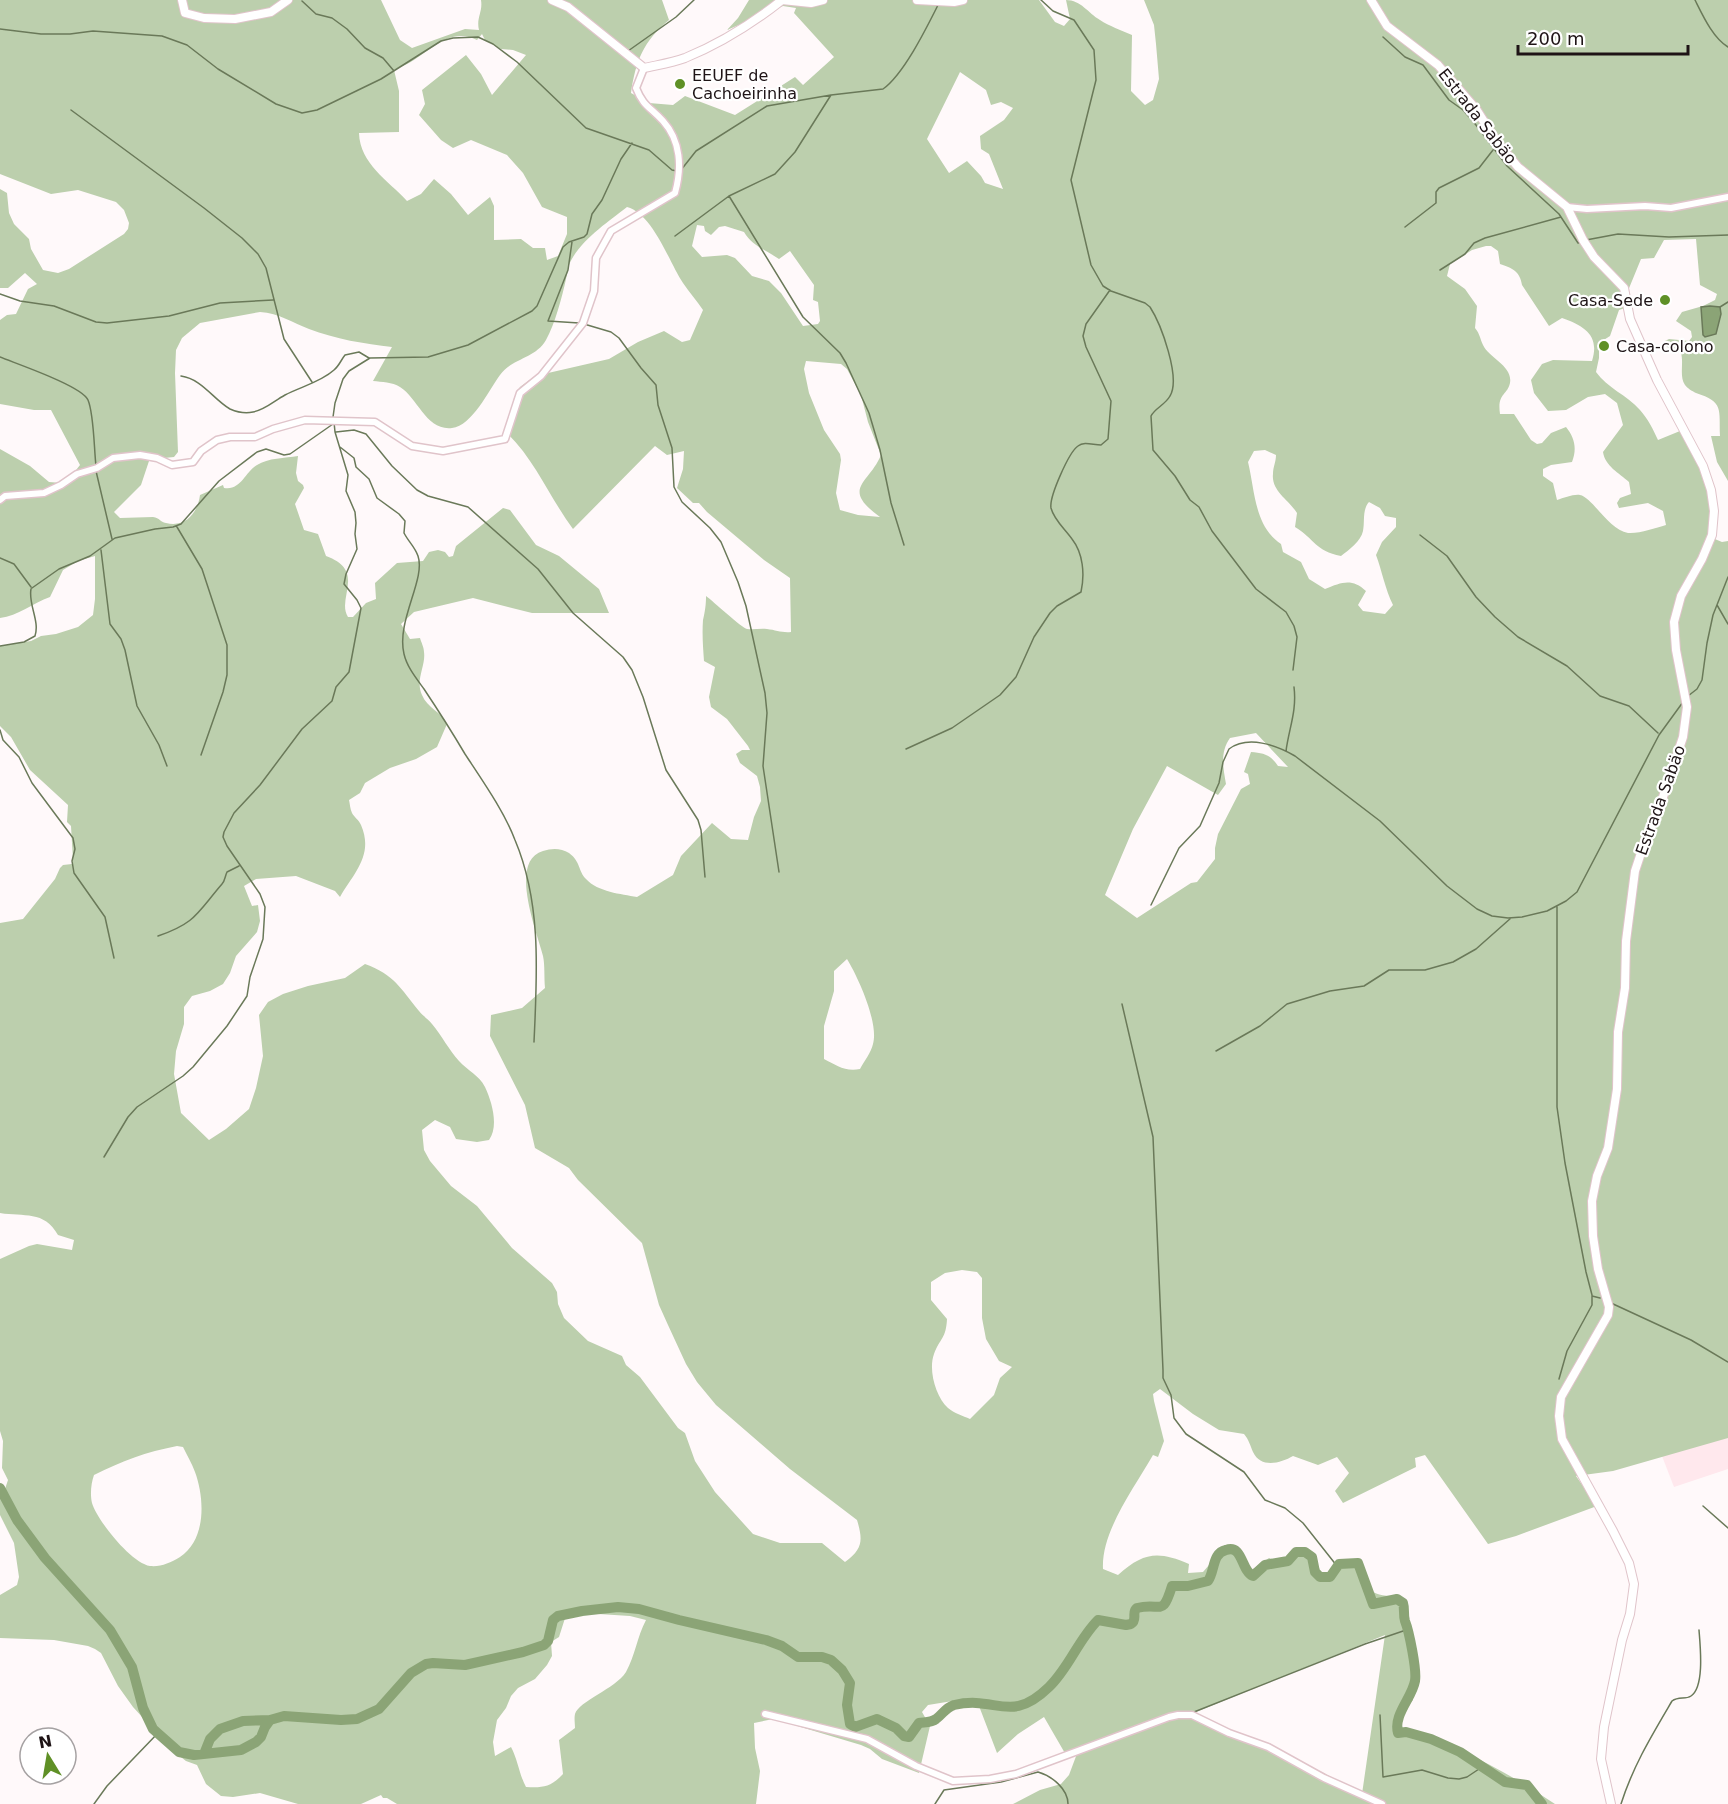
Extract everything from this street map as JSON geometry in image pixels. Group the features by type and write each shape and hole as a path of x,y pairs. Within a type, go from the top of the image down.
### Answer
{"street":[{"path":"182,0 185,13 204,18 225,18 271,12 288,0"},
{"path":"552,0 568,7 644,68"},
{"path":"644,68 684,58 764,14 782,0 811,3 823,0"},
{"path":"917,0 954,3 963,0"},
{"name":"Estrada Sabäo","path":"1371,0 1387,26 1438,65 1476,109 1497,142 1518,166 1567,207 1582,240 1594,257 1624,288 1630,319 1657,380 1703,466 1711,490 1714,511 1712,535 1702,559 1681,596 1674,622 1676,650 1687,707 1683,737 1635,871 1630,897 1625,988 1618,1032 1617,1089 1608,1148 1597,1176 1592,1201 1593,1236 1598,1269 1610,1307 1608,1316 1561,1397 1559,1416 1562,1439 1629,1563 1634,1584 1630,1614 1604,1727 1601,1759 1611,1804"},
{"path":"0,500 5,496 44,493 77,474 97,468 113,458 140,455 157,458 172,465 193,462 201,451 217,440 230,437 255,437 305,420 375,422 412,446 443,452 505,439 520,393 541,376 582,323 594,291 596,258 611,231 675,193 678,180 677,145 675,137 663,121 641,101 636,88 644,68"},
{"path":"1567,207 1587,209 1645,206 1671,208 1728,197"},
{"path":"765,1714 867,1739 916,1766 948,1780 957,1781 990,1779 1016,1774 1169,1717 1188,1715 1268,1747 1324,1778 1382,1804"}],"shaded area":[{"path":"0,0 381,0 400,40 412,48 465,29 479,30 481,0 662,0 669,20 653,36 642,52 635,71 631,93 649,103 673,105 685,96 735,115 795,77 803,85 834,57 794,13 796,8 783,6 727,30 749,0 1039,0 1055,22 1064,26 1070,19 1066,0 1071,1 1080,4 1104,22 1132,35 1131,91 1145,105 1153,100 1159,79 1154,25 1144,0 1728,0 1728,481 1717,462 1711,436 1720,436 1720,419 1716,403 1686,386 1682,378 1681,353 1665,345 1665,341 1669,339 1689,341 1692,337 1691,331 1676,321 1682,312 1715,300 1717,294 1700,285 1696,239 1664,240 1654,258 1641,259 1625,298 1628,307 1619,310 1610,336 1599,343 1596,372 1640,410 1658,440 1680,431 1703,473 1712,500 1710,537 1722,542 1728,541 1728,1438 1613,1471 1576,1476 1597,1506 1488,1544 1425,1455 1415,1458 1416,1467 1343,1503 1335,1491 1349,1473 1337,1457 1318,1465 1293,1456 1283,1461 1266,1463 1253,1452 1244,1434 1219,1430 1160,1389 1153,1394 1164,1441 1158,1457 1153,1455 1120,1510 1107,1540 1104,1555 1103,1569 1118,1575 1127,1567 1152,1556 1168,1557 1189,1564 1188,1573 1203,1572 1221,1551 1229,1547 1241,1552 1250,1571 1269,1558 1282,1562 1303,1548 1313,1556 1323,1576 1342,1561 1359,1562 1363,1579 1370,1590 1382,1595 1400,1596 1403,1601 1400,1607 1413,1676 1413,1700 1399,1718 1403,1728 1482,1761 1555,1804 1013,1804 1040,1790 1061,1784 1069,1775 1078,1751 1066,1755 1044,1717 1018,1734 997,1753 979,1706 973,1707 971,1698 928,1705 922,1712 930,1726 919,1773 882,1759 861,1745 773,1719 754,1723 755,1748 760,1771 756,1804 397,1804 381,1795 361,1804 298,1804 260,1793 233,1797 221,1796 206,1784 197,1765 186,1761 173,1751 133,1707 118,1686 101,1653 88,1646 54,1640 0,1638 0,1595 17,1585 19,1577 14,1543 0,1515 0,1491 5,1489 8,1480 2,1468 3,1441 0,1431 0,1259 37,1244 72,1250 74,1240 58,1235 40,1218 0,1213 0,923 23,919 55,879 60,868 63,865 72,864 73,860 71,826 67,822 68,805 30,770 11,737 0,726 0,646 31,641 41,636 78,627 93,615 95,556 78,561 63,570 50,597 13,615 0,618 0,449 30,466 49,482 62,483 69,479 80,465 51,410 34,410 0,404 0,320 7,315 16,314 28,289 37,284 25,273 8,288 0,288 0,189 7,193 9,213 14,224 29,239 31,249 43,270 58,273 69,269 124,234 129,223 124,210 116,202 78,190 51,194 0,174","holes":["482,34 485,40 501,49 513,50 526,55 492,95 481,74 466,55 422,90 425,104 419,115 441,140 453,148 471,140 507,155 523,173 542,207 567,217 567,234 558,256 547,260 545,248 533,248 521,239 494,240 494,206 490,197 468,215 451,194 434,179 421,194 407,201 376,171 364,154 359,133 399,132 399,91 394,70 448,39 457,36 477,40","960,72 986,90 991,105 1001,102 1013,108 1004,120 980,136 981,149 989,154 1003,189 985,183 967,161 949,173 927,139","627,207 645,219 660,240 683,283 703,310 690,340 682,342 664,331 638,342 609,359 535,376 520,387 514,398 507,433 526,455 573,529 655,446 667,455 684,451 683,469 677,488 693,503 699,503 764,560 790,578 791,632 747,629 706,596 703,620 704,661 715,667 709,697 711,707 727,719 748,746 750,750 742,750 736,754 740,763 757,776 760,787 761,801 748,840 731,839 712,823 681,856 673,875 637,897 597,887 583,876 573,856 563,850 546,850 533,857 527,868 526,882 531,915 543,956 545,988 522,1008 491,1015 490,1036 525,1105 535,1148 569,1168 578,1180 642,1243 659,1305 686,1364 697,1382 716,1405 790,1469 857,1520 860,1544 855,1553 845,1562 822,1543 780,1543 753,1534 715,1492 695,1461 685,1433 678,1428 640,1377 626,1365 622,1356 588,1341 564,1318 558,1304 557,1292 552,1283 512,1248 477,1206 451,1186 430,1161 424,1150 422,1130 435,1120 450,1127 456,1139 477,1142 489,1140 494,1128 492,1107 483,1083 459,1061 432,1024 401,989 383,973 365,964 345,978 308,986 283,994 268,1002 259,1015 263,1056 249,1109 209,1140 181,1113 174,1074 176,1051 184,1024 184,1007 192,996 210,991 223,984 236,956 257,932 260,921 258,905 252,906 244,886 256,879 296,876 335,891 340,897 361,863 365,846 361,825 352,813 349,800 360,793 365,783 390,768 416,759 437,747 447,724 424,699 420,689 424,657 424,648 420,638 410,639 401,624 414,612 473,598 532,613 609,613 599,589 559,556 536,545 510,510 503,508 456,546 453,556 449,557 445,552 438,550 429,552 423,561 397,563 375,583 376,599 366,603 353,617 348,617 345,610 348,585 345,569 338,562 326,556 318,534 304,530 295,504 304,488 298,481 296,473 298,456 261,463 235,487 224,488 223,485 200,495 194,513 185,521 173,524 153,517 120,518 114,512 141,485 151,455 164,458 174,457 178,452 176,350 182,338 200,323 260,312 280,316 329,336 392,347 373,381 400,387 435,424 443,428 452,428 459,426 473,414 505,369 536,351 546,340 555,318 569,265 579,248","697,225 704,226 705,231 711,235 719,227 725,226 744,232 755,244 779,259 790,251 814,285 813,300 818,302 820,321 818,324 803,326 781,293 769,281 752,276 735,258 727,255 702,257 692,246","1491,246 1498,251 1500,264 1517,273 1522,285 1549,326 1562,318 1589,333 1594,345 1592,361 1553,360 1542,364 1531,380 1534,393 1548,411 1566,410 1588,397 1605,394 1617,403 1623,425 1603,452 1609,465 1629,482 1631,494 1620,498 1617,503 1619,508 1648,503 1663,511 1666,525 1642,532 1628,533 1614,526 1585,497 1574,495 1557,500 1553,483 1543,476 1543,469 1551,465 1572,462 1575,448 1571,435 1566,427 1551,433 1542,443 1537,444 1531,440 1514,414 1500,414 1501,398 1509,387 1510,377 1504,367 1486,350 1475,328 1477,306 1465,289 1447,276 1450,264 1472,250","806,361 841,364 847,369 861,395 868,422 881,455 861,486 860,492 868,507 880,517 858,515 840,510 836,493 840,454 824,430 809,393 804,369","1265,450 1276,455 1273,480 1278,490 1297,513 1295,527 1320,548 1341,556 1354,545 1363,531 1365,508 1369,502 1380,508 1385,516 1396,518 1396,527 1382,542 1376,555 1393,605 1385,614 1363,611 1358,605 1366,591 1356,584 1347,582 1325,589 1309,579 1301,562 1283,552 1281,544 1265,528 1254,496 1248,462 1254,451","1256,733 1288,767 1278,766 1267,755 1251,752 1244,772 1248,774 1250,784 1241,789 1218,834 1215,859 1197,882 1191,883 1137,918 1105,895 1133,829 1167,766 1218,795 1226,784 1223,766 1225,749 1230,738","847,959 862,988 873,1024 872,1047 860,1069 845,1069 824,1059 824,1026 834,991 834,971","962,1270 977,1272 982,1278 982,1318 986,1339 999,1361 1012,1367 1000,1378 994,1395 970,1419 948,1408 934,1383 932,1360 944,1335 947,1319 931,1300 931,1282 945,1273","177,1446 183,1447 195,1472 201,1494 201,1518 195,1540 189,1550 180,1557 158,1566 142,1563 125,1549 100,1520 91,1500 94,1475 144,1454","567,1612 630,1616 646,1620 626,1672 614,1684 578,1709 575,1716 575,1728 559,1740 563,1774 555,1782 546,1786 526,1787 511,1747 495,1756 493,1742 497,1720 511,1696 518,1688 535,1679 547,1665 552,1656 551,1642 559,1637","1385,1635 1362,1794 1299,1761 1191,1714"]},
{"path":"1701,307 1720,307 1721,314 1716,334 1705,337"},
{"path":"1728,1437 1728,1469 1674,1487 1662,1456"}],"waterway":[{"path":"628,51 676,17 694,0"},
{"path":"1041,0 1053,11 1074,20 1094,50 1096,80 1071,180 1091,265 1103,286 1150,307 1168,351 1173,388 1168,399 1151,416 1153,450 1175,476 1190,500 1199,507 1212,531 1256,589 1286,612 1297,637 1293,670"},
{"path":"1695,0 1713,32 1728,47"},
{"path":"302,1 316,14 332,18 347,29 365,48 383,58 394,71"},
{"path":"681,170 696,151 767,106 883,89 907,62 939,3"},
{"path":"0,29 41,34 93,31 162,36 187,45 218,69 276,104 302,113 317,110 381,79 441,41 478,37 493,44 517,62 586,128 649,150 672,170 677,171"},
{"path":"1383,37 1405,57 1423,65 1449,100 1463,110 1507,166 1559,214 1578,243 1581,242"},
{"path":"675,236 729,196 775,174 795,152 831,95"},
{"path":"71,110 204,208 242,238 258,254 266,268 284,339 312,382"},
{"path":"333,417 343,379 349,371 370,358 428,357 468,345 532,311 537,306 563,247 587,234 592,214 602,200 621,159 632,143"},
{"path":"1405,227 1436,203 1436,192 1439,188 1479,168 1493,150"},
{"path":"729,196 803,317 840,353 846,363 869,413 880,450 891,503 904,545"},
{"path":"1440,270 1465,254 1474,243 1485,238 1561,217"},
{"path":"1586,240 1618,234 1669,237 1728,235"},
{"path":"572,242 568,270 548,321 579,323"},
{"path":"906,749 952,728 1000,695 1016,677 1034,637 1050,613 1057,606 1081,592 1083,578 1081,557 1076,545 1055,516 1051,502 1060,475 1074,450 1083,444 1101,445 1108,439 1111,401 1083,336 1086,324 1110,290"},
{"path":"0,294 20,301 54,306 96,322 107,323 169,316 220,303 273,300"},
{"path":"1720,307 1728,302"},
{"path":"584,324 611,332 619,338 656,385 658,405 672,448 674,487 682,502 710,528 721,542 738,582 746,606 765,693 767,713 763,766 779,872"},
{"path":"181,376 201,385 230,409 250,413 323,378 336,368 345,355 359,352 369,358"},
{"path":"0,357 62,382 83,394 88,400 92,414 96,466"},
{"path":"104,1157 128,1117 137,1107 193,1067 227,1026 247,996 250,977 263,939 265,907 260,894 227,846 223,837 224,832 234,813 260,785 302,729 332,701 336,687 349,672 361,608 344,584 357,549 356,523 355,512 346,491 348,475 334,422"},
{"path":"32,588 59,569 90,556 115,538 181,524 219,481 257,452 266,449 284,455 290,454 333,424"},
{"path":"336,432 354,430 366,434 392,466 417,490 428,496 468,507 538,569 573,613 623,657 632,670 643,697 666,770 698,820 705,877"},
{"path":"340,447 354,458 356,467 369,479 377,498 405,521 404,533 417,553 419,565 404,628 405,659 499,807 524,864 534,914 536,940 534,1042"},
{"path":"96,471 112,539"},
{"path":"177,527 202,569 227,645 227,675 223,692 201,755"},
{"path":"1420,535 1447,556 1476,597 1518,637 1567,666 1600,696 1629,706 1658,733"},
{"path":"101,550 110,624 121,639 125,650 137,706 159,745 167,766"},
{"path":"0,558 14,564 31,587"},
{"path":"1688,696 1697,689 1702,680 1713,615 1728,577"},
{"path":"0,646 24,642 35,636 36,624 31,589"},
{"path":"1717,605 1728,624"},
{"path":"1286,751 1294,712 1294,687"},
{"path":"1151,905 1179,848 1200,826 1219,783 1223,762 1229,749 1253,742 1271,745 1295,756 1380,821 1447,886 1477,909 1492,916 1508,918 1547,911 1577,892 1659,735 1683,702"},
{"path":"0,730 3,740 19,757 32,783 73,838 74,873 105,917 114,958"},
{"path":"158,936 181,926 195,916 223,883 227,872 239,866"},
{"path":"1557,907 1557,1107 1565,1163 1592,1295 1592,1305 1567,1351 1559,1379"},
{"path":"1216,1051 1260,1026 1287,1004 1330,991 1364,986 1389,970 1425,970 1453,962 1476,949 1511,918"},
{"path":"1122,1004 1153,1137 1163,1378 1171,1395 1174,1418 1186,1434 1244,1472 1265,1500 1285,1508 1303,1523 1337,1566"},
{"path":"1592,1296 1600,1298"},
{"path":"1611,1303 1691,1340 1728,1362"},
{"path":"0,1488 17,1520 45,1558 110,1630 132,1667 143,1708 153,1729 179,1752 194,1755 241,1750 261,1737 270,1720"},
{"path":"1703,1506 1728,1528"},
{"path":"204,1754 210,1739 220,1729 243,1721 270,1720 284,1716 357,1719 379,1709 411,1673 426,1664 465,1665 523,1652 544,1645 548,1641 553,1620 558,1616 618,1607 639,1609 766,1640 782,1646 798,1657 822,1657 831,1660 842,1670 850,1683 847,1705 850,1724 855,1727 877,1719 909,1737 919,1723 934,1720 954,1705 982,1703 1013,1707 1035,1698 1056,1679 1098,1620 1131,1624 1137,1608 1163,1605 1172,1586 1188,1586 1208,1581 1218,1555 1232,1549 1239,1554 1246,1569 1253,1576 1265,1565 1288,1561 1296,1552 1305,1552 1312,1557 1315,1572 1320,1577 1330,1577 1339,1564 1358,1563 1373,1604 1397,1599 1404,1605 1404,1619 1409,1633 1415,1681 1400,1713 1398,1733 1406,1732 1431,1739 1460,1752 1505,1782 1527,1785 1542,1804"},
{"path":"1194,1712 1365,1644 1409,1629"},
{"path":"1621,1804 1637,1764 1672,1701 1689,1697 1695,1691 1701,1665 1699,1630"},
{"path":"1380,1715 1383,1777 1422,1770 1459,1779 1467,1777 1482,1767"},
{"path":"94,1804 107,1786 158,1733"},
{"path":"935,1804 944,1790 1001,1782 1038,1772 1049,1777 1062,1788 1068,1804"}],"place":[{"name":"EEUEF de Cachoeirinha","path":"680,84"},
{"name":"Casa-Sede","path":"1665,300"},
{"name":"Casa-colono","path":"1604,346"}]}
